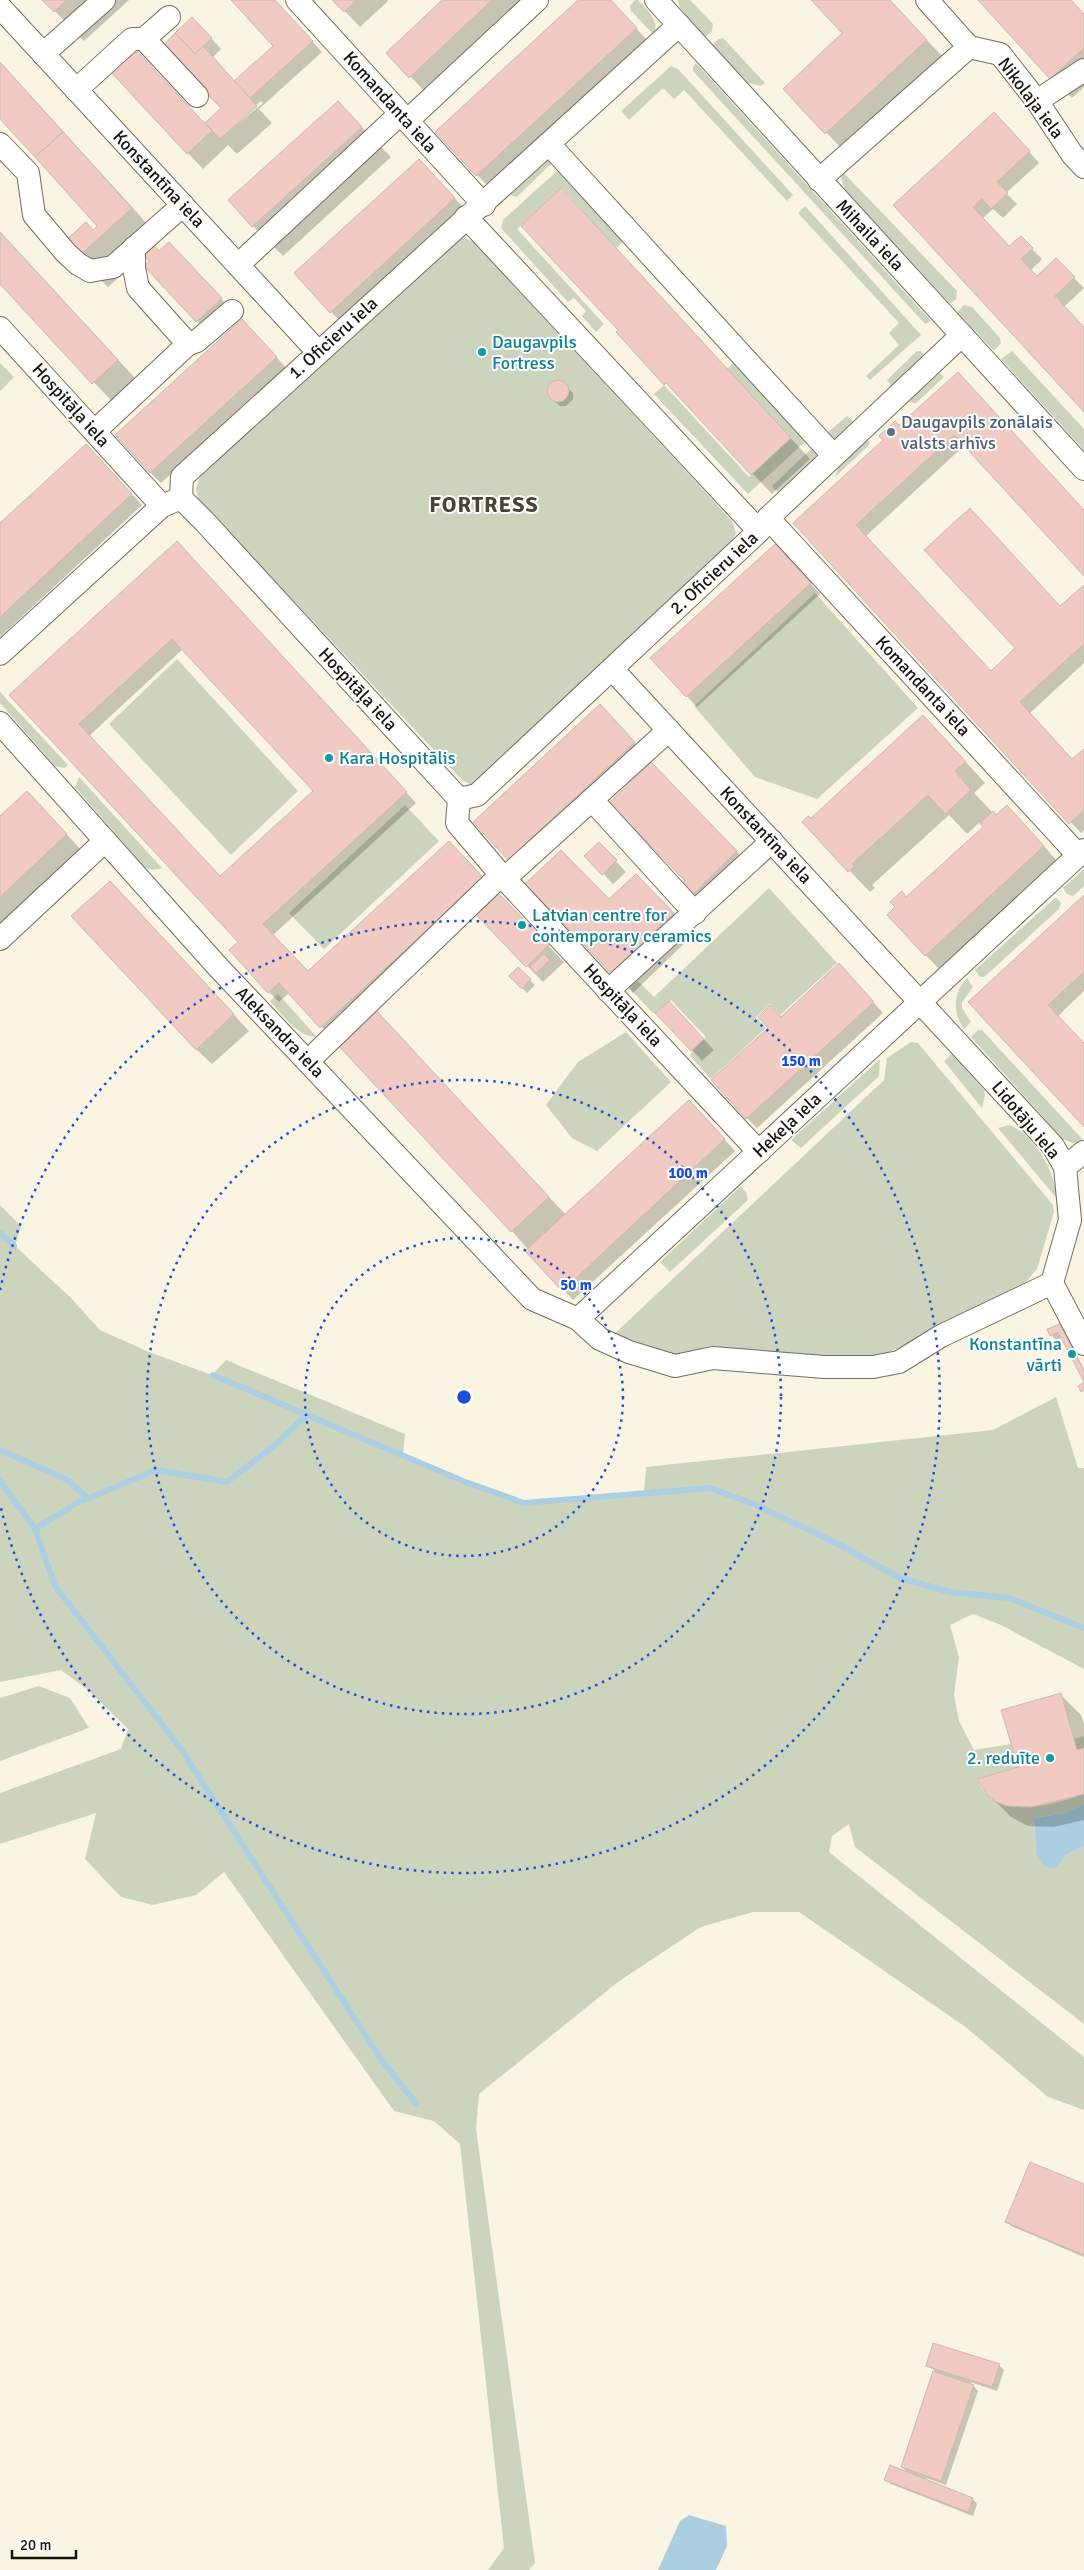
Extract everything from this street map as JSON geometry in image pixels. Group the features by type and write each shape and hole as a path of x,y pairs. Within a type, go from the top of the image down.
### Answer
{"street":[{"path":"44,54 104,0"},
{"name":"Komandanta iela","path":"297,0 403,117 475,211 764,525 1081,852"},
{"path":"238,265 536,0"},
{"name":"Mihaila iela","path":"656,0 1084,469"},
{"path":"819,180 969,47 927,0"},
{"name":"Konstantīna iela","path":"0,6 318,352"},
{"path":"76,90 132,39 144,39 169,17"},
{"name":"1. Oficieru iela","path":"171,502 182,478 678,25"},
{"path":"144,39 197,96"},
{"name":"Nikolaja iela","path":"969,47 1000,54 1037,101 1072,154 1084,167"},
{"path":"1037,101 1084,70"},
{"path":"0,144 28,173 34,214 78,264 90,270 112,267 183,205"},
{"path":"549,144 833,455"},
{"path":"134,248 134,268 138,288 188,344"},
{"path":"95,431 188,344 197,342 232,311"},
{"name":"Hospitāļa iela","path":"0,328 95,431 171,502 204,521 459,799 457,823 503,877 759,1152"},
{"name":"2. Oficieru iela","path":"459,799 478,795 764,525 833,455 962,335"},
{"path":"0,654 171,502"},
{"name":"Konstantīna iela","path":"612,669 920,1001"},
{"name":"Aleksandra iela","path":"0,723 218,967 532,1299 578,1319 600,1339 629,1352 675,1366 713,1358 824,1367 873,1367 899,1362 942,1336 1052,1283"},
{"path":"308,1061 503,877 670,730"},
{"path":"592,800 695,913"},
{"path":"0,939 105,841"},
{"path":"608,990 695,913 772,841"},
{"name":"Hekeļa iela","path":"578,1319 1081,852"},
{"name":"Lidotāju iela","path":"920,1001 1053,1146 1065,1167 1070,1220 1052,1283"},
{"path":"1065,1167 1084,1152"},
{"path":"1052,1283 1084,1344"}],"green space":[{"path":"635,0 638,0 652,16 655,25 654,35 631,11 630,6"},
{"path":"678,0 690,0 713,24 712,31 705,37 680,8"},
{"path":"723,38 765,83 761,86 748,83 712,45 718,39"},
{"path":"696,63 931,321 925,324 693,71"},
{"path":"671,66 678,69 793,195 787,201 684,90 674,99 663,88 629,120 621,111"},
{"path":"550,158 554,161 517,197 509,195"},
{"path":"559,169 625,240 616,248 562,188 517,229 604,324 596,332 582,316 586,311 574,298 568,302 501,228 503,220"},
{"path":"843,172 957,291 956,299 950,304 845,190 841,178"},
{"path":"805,206 921,335 870,380 866,376 899,345 889,333 899,323 798,213"},
{"path":"465,238 475,243 732,521 736,533 730,545 472,785 463,781 198,499 196,488 200,477 456,241"},
{"path":"964,305 972,307 1000,338 1001,343 994,351 957,312"},
{"path":"917,351 921,351 925,357 893,388 887,380"},
{"path":"1012,351 1084,429 1084,450 1001,359"},
{"path":"736,360 807,440 748,494 654,394 664,385 749,477 790,438 727,369"},
{"path":"0,363 14,377 0,391"},
{"path":"940,373 944,377 916,403 907,402"},
{"path":"847,416 855,423 833,442 826,434"},
{"path":"867,439 870,443 868,446 835,477 840,464"},
{"path":"813,447 820,454 779,494 772,486"},
{"path":"815,593 918,708 817,799 755,777 694,706"},
{"path":"177,659 298,791 231,855 109,724"},
{"path":"0,692 68,765 64,768 55,766 0,703"},
{"path":"79,777 162,868 153,870 145,868 75,787"},
{"path":"405,805 439,841 324,949 289,913"},
{"path":"1084,869 1084,886 1073,896 1067,894 1063,888"},
{"path":"769,888 837,963 780,1015 770,1004 756,1017 766,1028 711,1079 690,1056 693,1050 706,1037 671,1000 657,1013 653,1013 630,989 638,981 654,997"},
{"path":"1056,897 1061,903 1059,909 984,977 980,977 975,970"},
{"path":"967,978 973,987 962,1002 962,1008 971,1022 964,1029 957,1016 956,1003 959,990"},
{"path":"278,994 317,1037 303,1033 285,1019 270,1001"},
{"path":"978,1030 982,1030 1084,1141 1075,1144 1063,1139 971,1037"},
{"path":"626,1032 671,1082 597,1151 572,1138 546,1105 578,1062"},
{"path":"911,1042 918,1043 1053,1205 1054,1212 1037,1269 1026,1282 939,1330 878,1357 821,1363 735,1348 708,1346 678,1358 610,1338 884,1080 887,1058"},
{"path":"952,1054 984,1090 985,1096 982,1108 944,1061"},
{"path":"880,1059 879,1076 801,1148 791,1140"},
{"path":"1009,1125 1028,1137 1036,1146 1053,1178 1058,1200 998,1128"},
{"path":"741,1186 746,1192 748,1200 670,1272 660,1262"},
{"path":"0,1205 21,1226 15,1246 71,1298 100,1330 149,1352 212,1375 226,1360 405,1434 403,1455 463,1481 524,1503 644,1492 646,1467 993,1430 1056,1397 1078,1468 1084,1468 1084,1669 1001,1625 973,1614 950,1625 959,1657 954,1695 959,1721 974,1750 1011,1744 1018,1767 977,1779 985,1793 997,1801 1010,1806 1024,1807 1040,1806 1084,1794 1084,1804 1065,1813 1034,1818 1036,1854 1057,1868 1066,1855 1084,1846 1084,2024 855,1847 849,1824 832,1836 829,1852 1084,2057 1084,2110 1048,2097 967,2028 799,1912 753,1912 701,1927 618,1982 479,2094 476,2129 535,2563 529,2570 488,2570 504,2548 460,2144 434,2121 394,2111 224,1872 196,1895 153,1905 121,1897 85,1859 96,1813 0,1844 0,1793 121,1749 128,1729 88,1690 61,1670 0,1682"},
{"path":"39,1686 70,1698 89,1728 0,1761 0,1698"},
{"path":"1084,1736 1084,1748 1077,1750 1074,1739"}],"water":[{"path":"1084,1804 1084,1846 1066,1855 1057,1868 1045,1867 1036,1854 1034,1818 1065,1813"},
{"path":"689,2515 726,2526 727,2546 716,2570 658,2570 680,2521"}],"building":[{"path":"42,0 67,0 54,12"},
{"path":"231,0 275,0 313,41 250,98 234,81 273,46"},
{"path":"332,0 357,0 344,12"},
{"path":"442,0 492,0 409,78 386,53"},
{"path":"578,0 611,0 637,28 476,176 435,132"},
{"path":"811,0 890,0 927,40 825,134 783,89 842,33"},
{"path":"978,0 1071,0 1084,14 1084,48 1050,79"},
{"path":"192,17 212,38 195,54 175,33"},
{"path":"175,33 195,54 203,46 257,106 220,139 205,123 221,108 162,47"},
{"path":"132,46 212,131 187,154 108,69"},
{"path":"0,62 63,132 35,157 0,119"},
{"path":"338,101 362,127 252,227 228,200"},
{"path":"994,112 1030,151 997,182 1008,193 991,209 982,199 973,207 1009,246 1021,236 1033,248 1021,259 1037,276 1056,258 1075,277 1055,296 1084,327 1084,412 893,205"},
{"path":"63,132 132,208 77,258 63,243 86,222 93,230 97,226 35,157"},
{"path":"419,159 455,198 330,313 294,273"},
{"path":"561,188 791,438 751,475 666,383 664,385 616,332 618,330 521,226"},
{"path":"0,232 118,360 92,384 0,284"},
{"path":"169,242 222,298 196,322 144,266 149,261 144,255 154,246 159,251"},
{"path":"242,319 277,357 150,473 115,435"},
{"path":"958,372 1084,510 1084,576 954,435 856,525 991,671 1015,648 924,550 970,508 1060,606 1084,585 1084,644 1020,702 1072,759 1084,749 1084,810 1069,824 793,523 883,440 879,436 895,421 899,425"},
{"path":"558,380 566,383 569,391 566,399 558,402 550,399 547,391 550,383"},
{"path":"86,444 132,494 0,617 0,523"},
{"name":"Kara Hospitālis","path":"177,541 407,792 263,924 308,971 449,841 484,878 320,1028 279,983 268,993 229,950 238,942 9,695","holes":["172,639 313,791 220,876 79,724"]},
{"path":"775,544 811,583 686,697 650,658"},
{"path":"600,704 635,742 508,860 473,822"},
{"path":"923,715 966,762 955,771 971,790 945,814 928,795 852,864 855,866 848,872 802,822 808,816 811,818"},
{"path":"651,762 737,851 687,900 677,889 685,881 609,803"},
{"path":"27,791 67,834 0,897 0,816"},
{"path":"1007,805 1044,846 925,956 887,915 895,907 890,902 902,891 906,897 983,827 980,823 993,811 996,815"},
{"path":"599,842 617,860 602,875 584,856"},
{"path":"561,850 609,899 636,874 674,913 611,973 525,884"},
{"path":"110,881 234,1014 196,1050 71,916"},
{"path":"499,894 549,945 526,967 476,915"},
{"path":"1084,895 1084,972 1048,1005 1084,1043 1084,1127 968,1002"},
{"path":"544,954 550,960 536,973 530,967"},
{"path":"839,963 874,1002 746,1119 711,1080 768,1028 758,1017 770,1005 781,1017"},
{"path":"518,967 531,979 522,989 509,976"},
{"path":"669,1001 704,1039 691,1051 655,1013"},
{"path":"375,1009 549,1197 511,1232 337,1044"},
{"path":"689,1100 725,1139 562,1291 525,1251"},
{"name":"Konstantīna vārti","path":"1060,1324 1084,1371 1084,1382 1058,1332 1050,1336 1047,1329"},
{"name":"Konstantīna vārti","path":"1084,1382 1084,1390 1081,1392 1078,1386"},
{"name":"2. reduīte","path":"1061,1693 1077,1750 1084,1748 1084,1794 1032,1807 1006,1806 997,1802 988,1796 977,1779 1018,1767 1001,1710"},
{"path":"1030,2162 1084,2184 1084,2255 1005,2222"},
{"path":"933,2343 1000,2364 992,2387 926,2366"},
{"path":"933,2371 974,2385 941,2481 901,2467"},
{"path":"890,2465 973,2498 968,2512 884,2480"}],"waterway":[{"path":"0,1233 14,1246"},
{"path":"213,1375 463,1481 524,1503 710,1488 756,1505 834,1542 900,1578 950,1592 1009,1598 1084,1628"},
{"path":"35,1529 77,1503 156,1470 227,1482 274,1446 306,1415"},
{"path":"0,1450 68,1480 88,1499"},
{"path":"0,1481 35,1529 55,1586 181,1749 382,2061 416,2103"}],"place":[{"name":"Daugavpils Fortress","path":"482,352"},
{"name":"Daugavpils zonālais valsts arhīvs","path":"891,432"},
{"name":"Kara Hospitālis","path":"329,758"},
{"name":"Latvian centre for contemporary ceramics","path":"522,925"},
{"name":"Konstantīna vārti","path":"1072,1354"},
{"name":"2. reduīte","path":"1050,1758"}],"district":[{"name":"FORTRESS","path":"484,504"}]}
